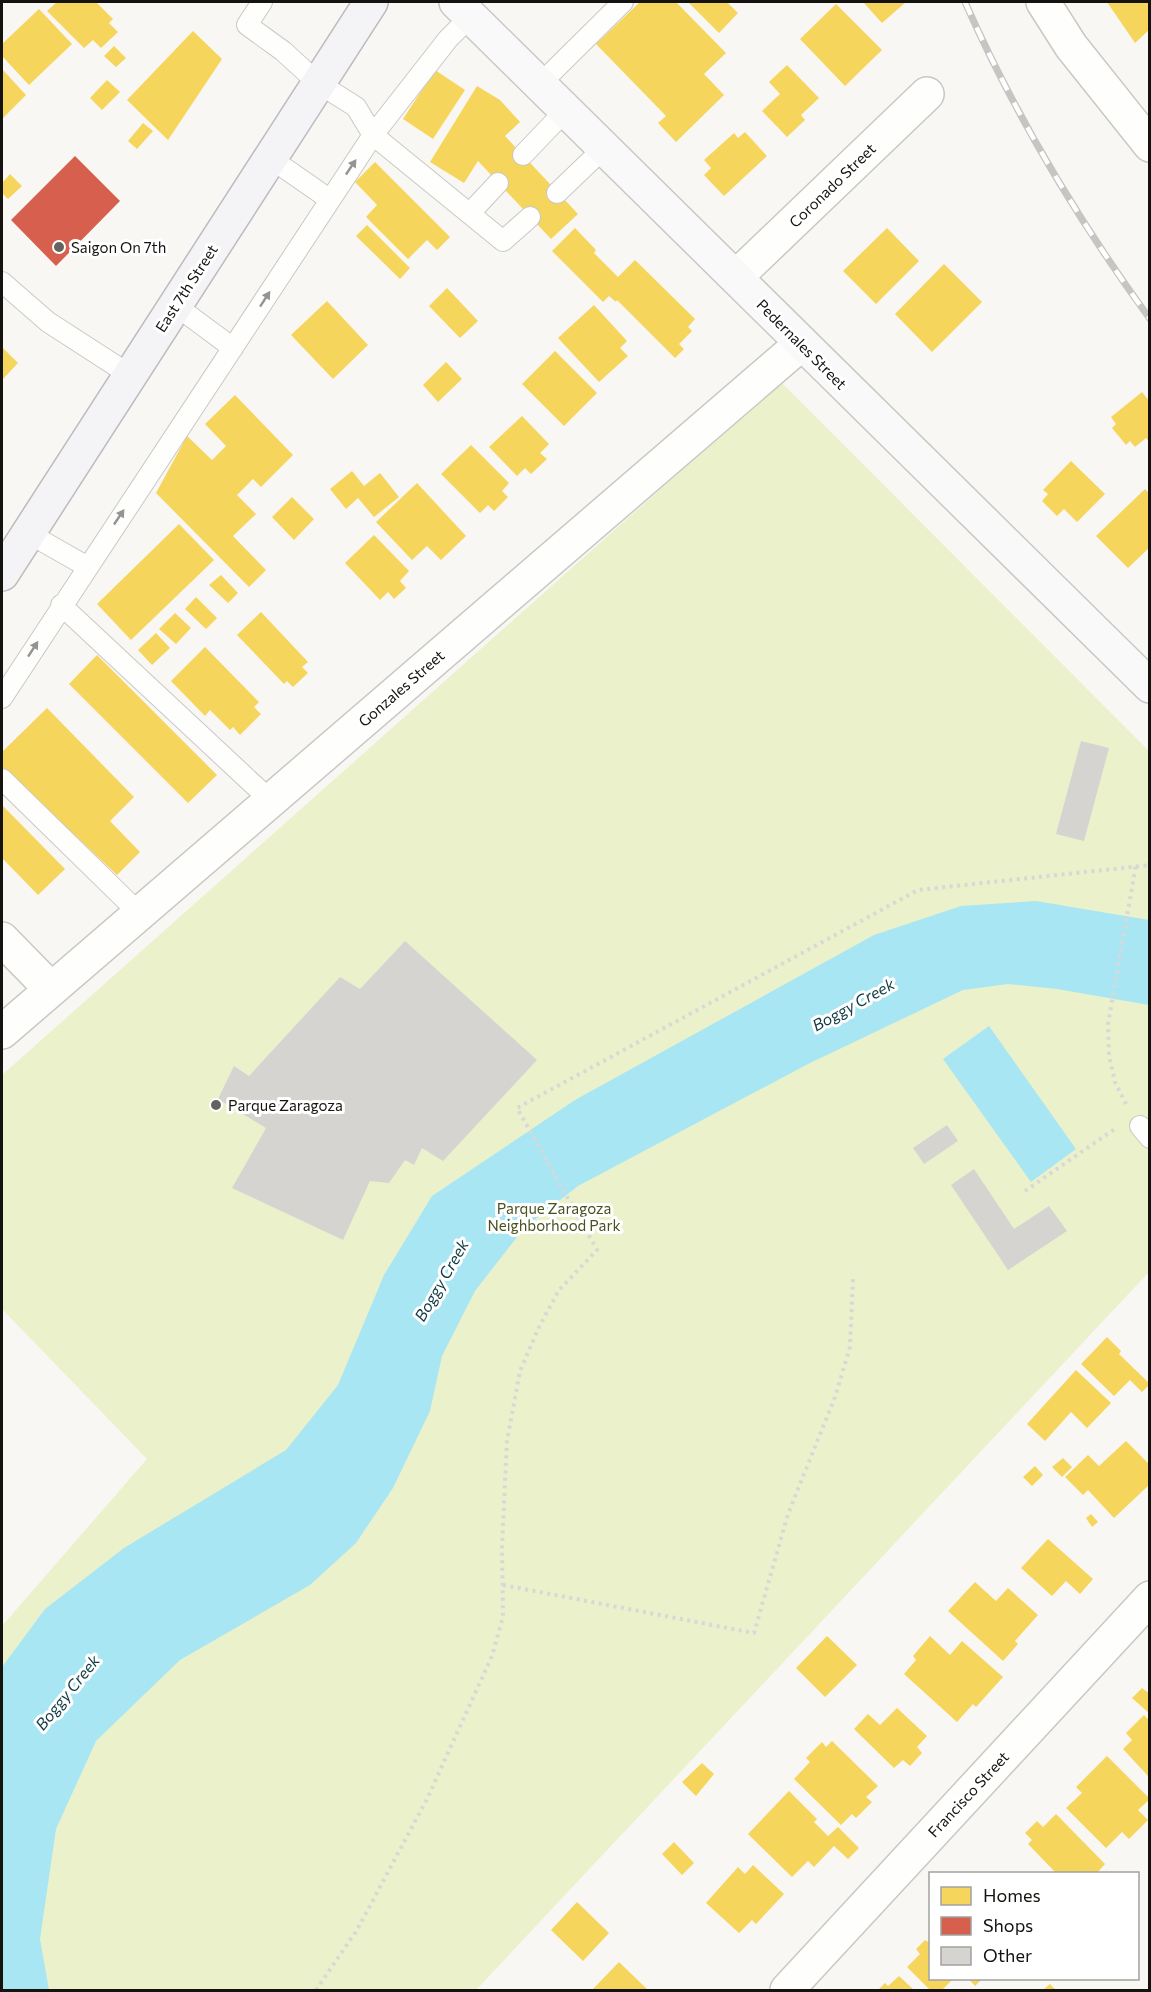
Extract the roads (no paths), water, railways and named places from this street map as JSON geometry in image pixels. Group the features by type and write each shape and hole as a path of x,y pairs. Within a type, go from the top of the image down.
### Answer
{"main road":[{"name":"East 7th Street","path":"2,574 371,2"}],"street":[{"path":"1044,2 1071,46 1149,145"},
{"name":"Pedernales Street","path":"463,9 1149,686"},
{"name":"Coronado Street","path":"736,277 927,94"},
{"name":"Gonzales Street","path":"2,1032 801,344"},
{"path":"2,939 51,989"},
{"name":"Francisco Street","path":"786,1990 1149,1598"}],"lane":[{"path":"262,2 247,25 283,51 318,83 356,107 373,135 503,241 530,217"},
{"path":"540,84 623,2"},
{"path":"2,698 86,566 233,348 329,199 373,135 448,39 463,9"},
{"path":"523,155 566,110"},
{"path":"557,193 604,148"},
{"path":"270,158 329,199"},
{"path":"470,213 498,183"},
{"path":"2,282 48,322 130,375"},
{"path":"175,305 233,348"},
{"path":"28,534 86,566"},
{"path":"61,605 270,800"},
{"path":"2,779 139,913"}],"water":[{"name":"Boggy Creek","path":"1036,901 1149,920 1149,1005 1057,989 1008,984 963,990 808,1064 578,1186 524,1228 475,1291 442,1356 430,1411 393,1488 356,1543 310,1585 180,1660 96,1741 56,1829 40,1939 49,1990 2,1990 2,1667 45,1609 124,1548 286,1450 338,1385 384,1275 432,1196 575,1100 874,935 961,906"},
{"path":"989,1026 1076,1149 1031,1182 943,1059"}],"railway":[{"path":"965,2 1004,84 1049,165 1123,282 1150,319"}],"place":[{"name":"Saigon On 7th","path":"59,247"},
{"name":"Parque Zaragoza","path":"216,1105"}],"park label":[{"name":"Parque Zaragoza Neighborhood Park","path":"554,1216"}]}
